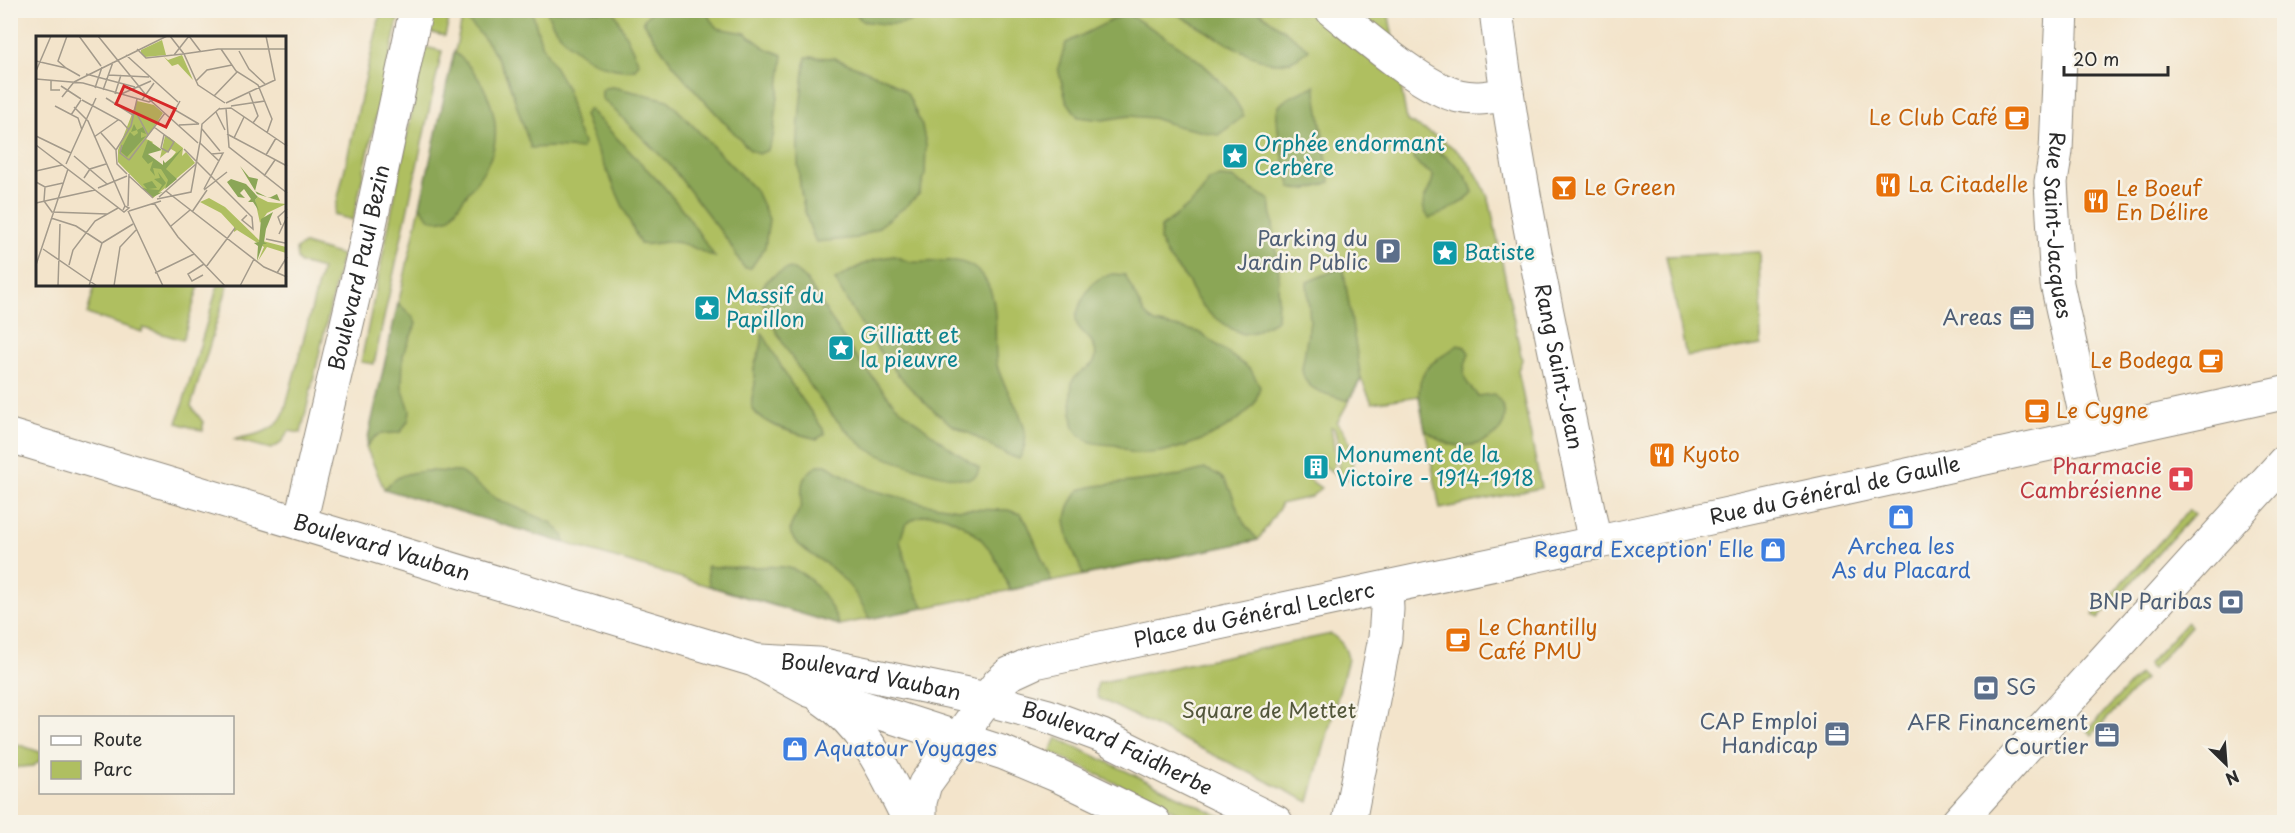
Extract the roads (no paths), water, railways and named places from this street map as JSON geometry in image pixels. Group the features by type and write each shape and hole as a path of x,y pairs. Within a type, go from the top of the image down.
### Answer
{"street":[{"name":"Boulevard Paul Bezin","path":"300,523 366,243 416,10"},
{"path":"1332,10 1424,80 1446,93 1473,98 1506,95"},
{"name":"Rang Saint-Jean","path":"1496,10 1506,95 1518,165 1595,543"},
{"name":"Rue Saint-Jacques","path":"2062,10 2056,151 2051,182 2057,284 2090,436"},
{"name":"Rue du Général de Gaulle","path":"1386,588 2284,393"},
{"name":"Boulevard Vauban","path":"10,436 754,660 809,690 959,738"},
{"path":"1958,822 2284,462"},
{"name":"Place du Général Leclerc","path":"920,822 920,802 926,784 986,699 1010,674 1035,662 1386,588 1385,638 1349,822"},
{"name":"Boulevard Vauban","path":"754,660 818,664 986,699"},
{"path":"809,690 842,711 855,727 888,777 910,822"},
{"name":"Boulevard Faidherbe","path":"986,699 1065,721 1102,736 1276,822"},
{"path":"959,738 1004,753 1059,776 1154,822"}],"place":[{"name":"Le Club Café","path":"2017,118"},
{"name":"Orphée endormant Cerbère","path":"1235,156"},
{"name":"La Citadelle","path":"1888,185"},
{"name":"Le Green","path":"1564,188"},
{"name":"Le Boeuf En Délire","path":"2096,201"},
{"name":"Parking du Jardin Public","path":"1388,251"},
{"name":"Batiste","path":"1445,253"},
{"name":"Massif du Papillon","path":"707,308"},
{"name":"Areas","path":"2022,318"},
{"name":"Gilliatt et la pieuvre","path":"841,348"},
{"name":"Le Bodega","path":"2211,361"},
{"name":"Le Cygne","path":"2037,411"},
{"name":"Kyoto","path":"1662,455"},
{"name":"Monument de la Victoire - 1914-1918","path":"1316,467"},
{"name":"Pharmacie Cambrésienne","path":"2181,479"},
{"name":"Archea les As du Placard","path":"1901,517"},
{"name":"Regard Exception' Elle","path":"1773,550"},
{"name":"BNP Paribas","path":"2231,602"},
{"name":"Le Chantilly Café PMU","path":"1458,640"},
{"name":"SG","path":"1986,688"},
{"name":"CAP Emploi Handicap","path":"1837,734"},
{"name":"AFR Financement Courtier","path":"2107,735"},
{"name":"Aquatour Voyages","path":"795,749"}],"park label":[{"name":"Square de Mettet","path":"1269,711"}]}
